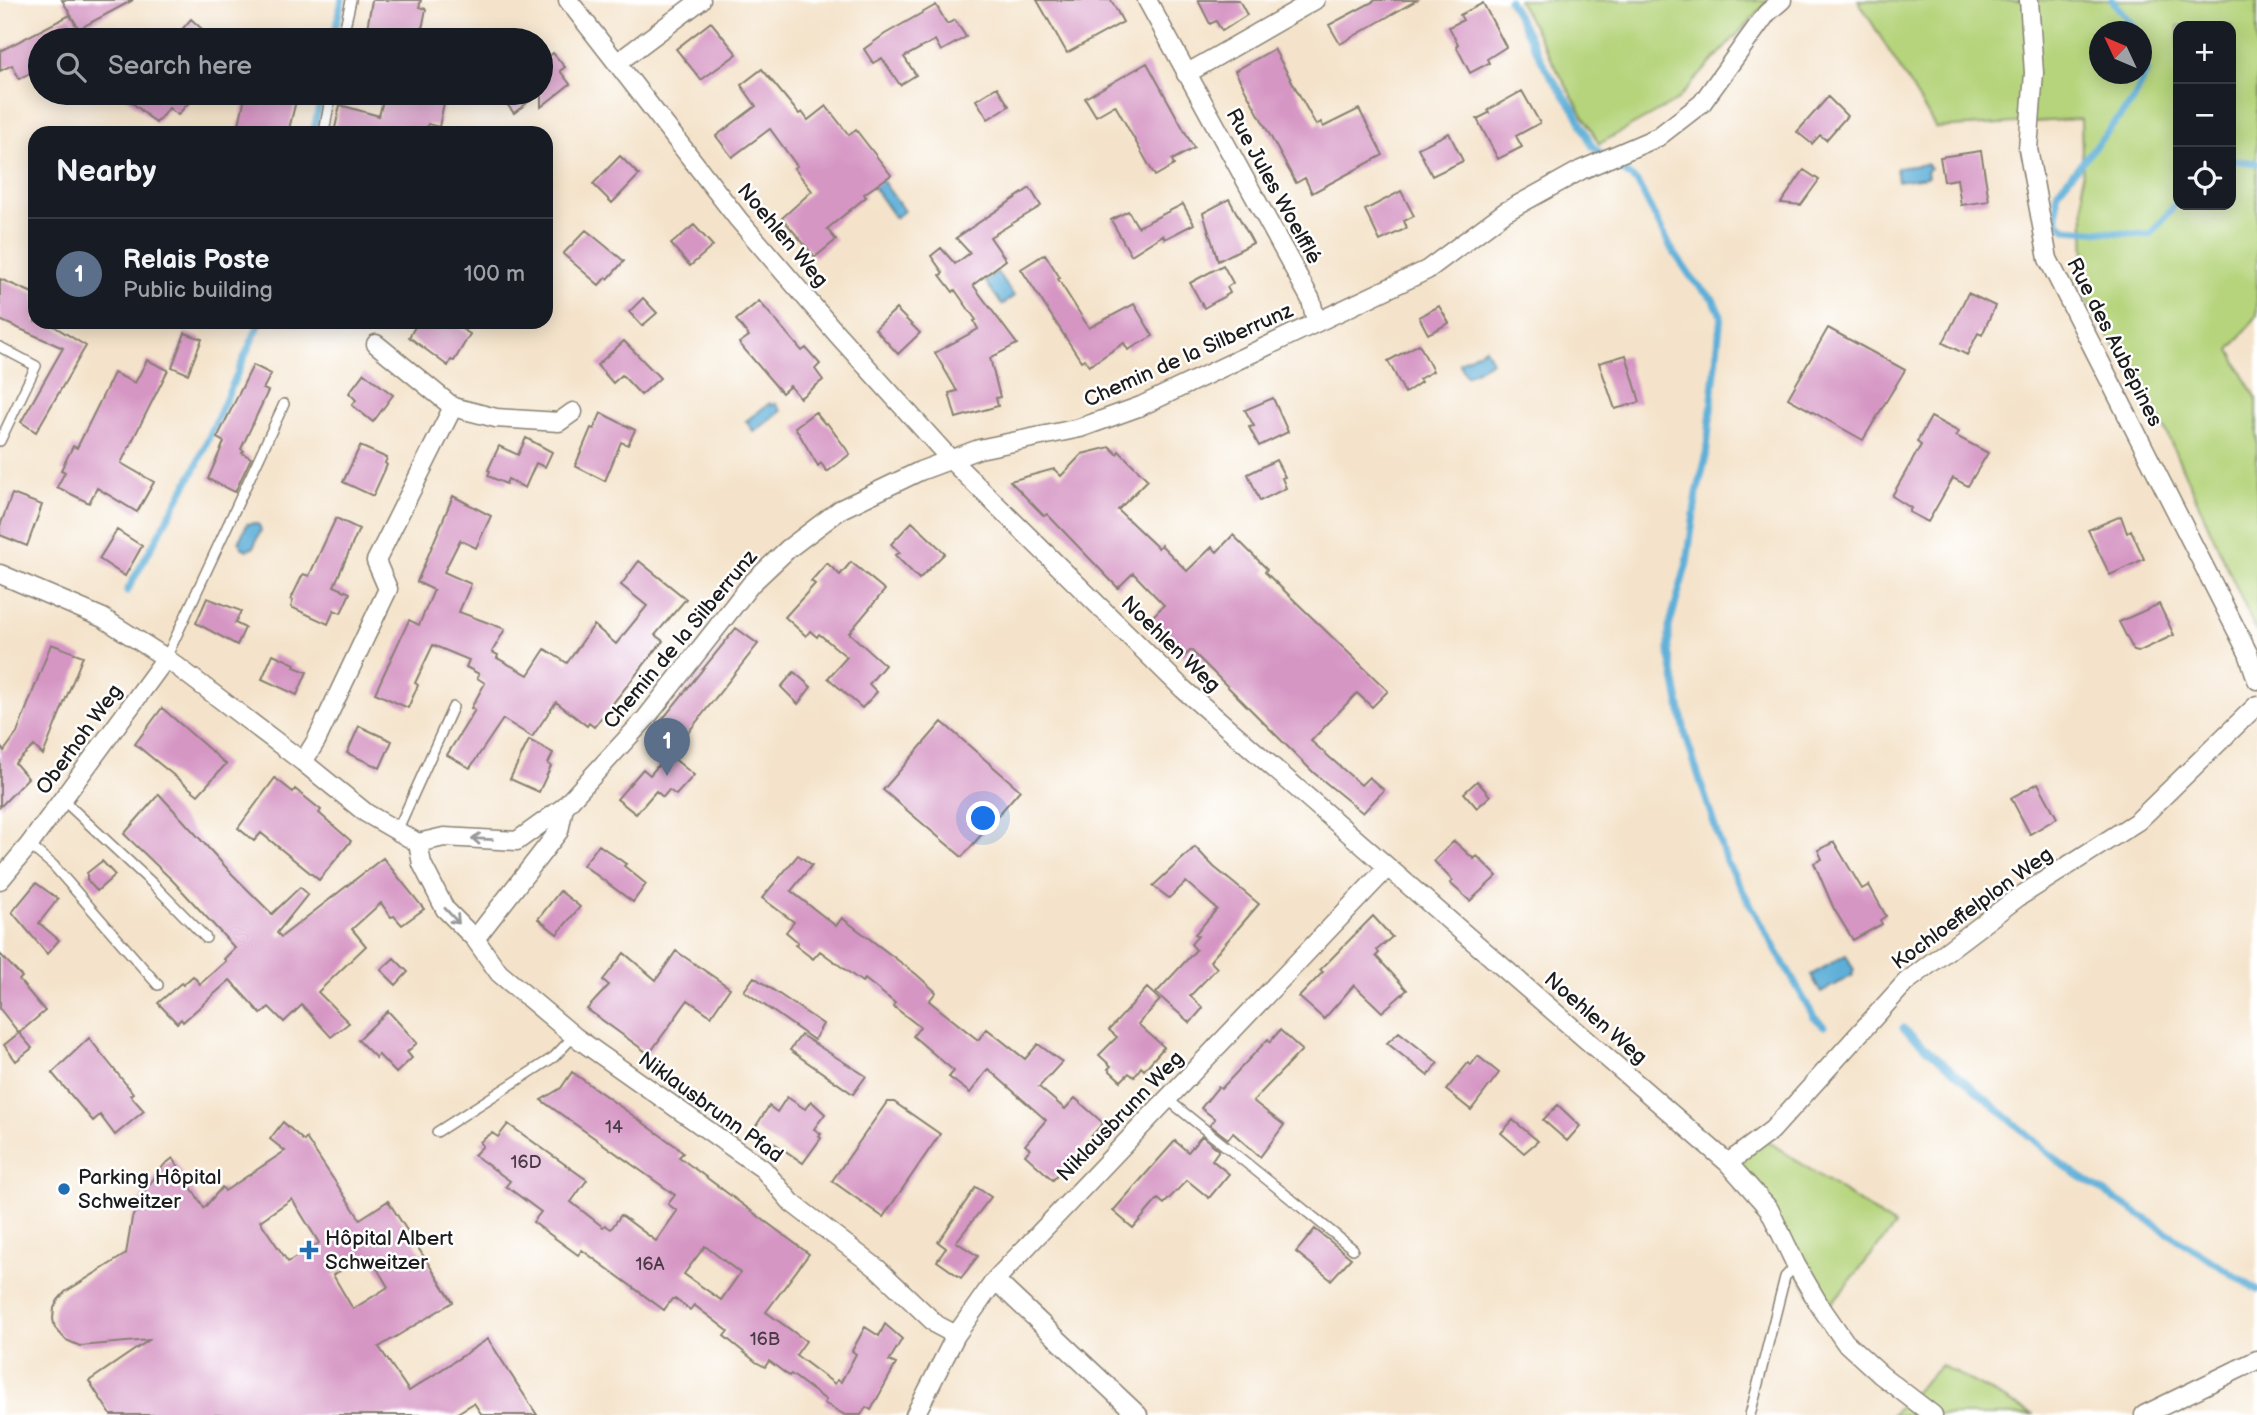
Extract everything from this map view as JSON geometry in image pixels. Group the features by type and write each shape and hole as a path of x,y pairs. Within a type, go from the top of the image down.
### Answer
{"street":[{"name":"Noehlen Weg","path":"568,0 738,219 952,461 1183,689 1728,1163 1769,1209 1796,1265 1845,1342 1881,1375 1933,1415"},
{"path":"617,64 701,0"},
{"name":"Rue Jules Woelfflé","path":"1147,0 1311,300 1316,322"},
{"path":"1186,74 1315,0"},
{"name":"Chemin de la Silberrunz","path":"517,841 564,807 646,718 751,584 788,549 841,509 920,471 979,449 1080,428 1141,406 1427,270 1505,212 1581,170 1658,137 1702,103 1767,13 1782,0"},
{"name":"Rue des Aubépines","path":"2029,0 2034,73 2028,149 2048,259 2248,653 2257,680"},
{"path":"376,344 453,407 496,418 559,422 573,412"},
{"path":"303,762 316,741 388,589 376,561 453,407"},
{"path":"0,574 103,618 166,658 366,813 418,844 444,837 517,841 531,867"},
{"name":"Oberhoh Weg","path":"0,880 63,800 166,658"},
{"name":"Kochloeffelplon Weg","path":"1728,1163 1772,1130 1906,982 2017,898 2138,821 2257,705"},
{"name":"Chemin de la Silberrunz","path":"475,939 559,831 564,807"},
{"path":"418,844 422,864 445,909 475,939"},
{"name":"Niklausbrunn Weg","path":"915,1415 956,1335 995,1280 1387,868"},
{"name":"Niklausbrunn Pfad","path":"475,939 499,973 574,1036 763,1169 792,1203 878,1269 937,1325 956,1335"},
{"path":"995,1280 1138,1415"},
{"path":"2144,1415 2257,1360"}],"lane":[{"path":"345,28 351,0"},
{"path":"325,126 329,105"},
{"path":"0,347 36,366 0,441"},
{"path":"166,658 284,404"},
{"path":"397,831 453,707"},
{"path":"63,800 206,938"},
{"path":"29,845 53,865 158,985"},
{"path":"437,1132 554,1057 574,1036"},
{"path":"1167,1099 1353,1249"},
{"path":"1750,1415 1785,1277 1796,1265"}],"green space":[{"path":"1518,0 1769,0 1676,101 1599,144"},
{"path":"1858,0 2257,0 2257,316 2230,350 2257,399 2257,633 2162,423 2086,299 2081,119 1936,128"},
{"path":"1760,1136 1895,1226 1822,1315 1732,1158"},
{"path":"1941,1365 2034,1415 1891,1415"}],"water":[{"path":"1926,164 1930,168 1928,177 1898,181 1896,168"},
{"path":"882,180 904,211 895,218 873,187"},
{"path":"997,272 1014,296 1002,305 985,281"},
{"path":"1485,348 1492,361 1466,376 1459,363"},
{"path":"770,403 772,406 775,403 781,411 754,432 746,421"},
{"path":"247,524 259,525 261,530 253,548 247,550 241,547 239,541"},
{"path":"1846,955 1854,970 1853,975 1821,993 1811,975"}],"building":[{"path":"62,0 133,0 81,28"},
{"path":"372,0 421,0 419,7 426,9 422,28 367,28"},
{"path":"1037,0 1111,0 1123,22 1067,53"},
{"path":"1198,0 1239,0 1247,15 1222,31 1216,21 1210,24"},
{"path":"1376,0 1417,0 1340,44 1329,25"},
{"path":"1483,3 1506,47 1487,59 1489,63 1470,73 1449,27 1463,20 1460,15"},
{"path":"936,5 947,24 955,20 966,37 941,51 935,40 904,57 916,75 900,85 882,58 873,63 864,49"},
{"path":"70,15 77,28 45,28"},
{"path":"191,19 201,28 183,28"},
{"path":"711,22 737,54 701,80 676,49"},
{"path":"28,37 28,74 19,79 12,65 0,71 0,51"},
{"path":"1274,49 1316,125 1321,122 1323,127 1359,109 1383,155 1312,193 1305,178 1296,183 1235,71"},
{"path":"553,53 565,67 560,71 570,84 553,97"},
{"path":"1147,63 1194,148 1172,160 1174,165 1155,176 1115,105 1096,116 1085,98"},
{"path":"762,69 799,114 802,112 808,120 826,106 849,135 856,130 891,175 864,194 866,197 827,229 836,240 815,257 782,218 812,191 770,129 732,157 716,136 756,106 741,85"},
{"path":"997,87 1009,106 988,119 976,100"},
{"path":"1522,91 1540,123 1516,136 1522,147 1498,159 1477,119"},
{"path":"1828,97 1847,116 1826,140 1820,135 1812,144 1797,132"},
{"path":"135,105 187,105 178,115 169,108 156,123"},
{"path":"243,105 295,105 290,126 239,126"},
{"path":"340,105 379,116 382,105 444,105 439,126 336,126"},
{"path":"508,105 524,105 514,113"},
{"path":"1449,133 1463,161 1432,176 1418,148"},
{"path":"1981,151 1989,201 1961,205 1957,179 1944,181 1940,157"},
{"path":"620,156 639,175 612,203 593,184"},
{"path":"1804,170 1819,180 1801,205 1781,203"},
{"path":"1030,188 1041,206 990,237 1006,260 973,285 1017,344 990,358 1000,397 996,398 998,406 956,418 949,393 957,391 935,353 978,329 974,321 976,320 955,290 953,292 940,275 943,273 931,256 941,248 955,264 970,253 956,238"},
{"path":"1401,191 1414,216 1404,221 1407,228 1380,241 1365,210"},
{"path":"1229,199 1253,243 1218,261 1203,213"},
{"path":"1183,204 1194,224 1165,239 1163,235 1131,255 1111,220 1128,211 1138,227"},
{"path":"694,225 713,246 690,266 671,244"},
{"path":"586,230 624,261 599,285 563,254"},
{"path":"1045,254 1089,328 1134,304 1153,336 1128,350 1124,343 1089,366 1085,359 1081,361 1021,269"},
{"path":"1223,265 1233,283 1227,287 1230,293 1204,308 1190,283"},
{"path":"0,279 28,291 28,329 58,329 86,346 36,432 21,422 63,348 0,320"},
{"path":"1968,293 1995,306 1982,335 1978,333 1967,355 1943,343"},
{"path":"643,298 657,313 642,326 629,312"},
{"path":"759,301 802,351 806,348 820,364 815,369 823,380 800,398 790,386 782,393 739,343 749,336 736,320"},
{"path":"1439,306 1449,323 1428,334 1419,317"},
{"path":"896,309 920,333 898,354 875,329"},
{"path":"1828,328 1905,370 1863,440 1788,398"},
{"path":"414,329 462,329 470,334 454,361 451,360 448,366 409,337"},
{"path":"185,333 202,339 188,374 172,367"},
{"path":"624,341 660,378 641,395 622,375 613,383 597,365"},
{"path":"1419,344 1433,371 1419,379 1421,382 1405,393 1388,361"},
{"path":"1626,355 1640,402 1615,409 1599,363"},
{"path":"147,360 168,370 121,463 154,482 137,512 97,488 89,503 57,487 65,472 61,470 73,446 77,448 114,373 135,383"},
{"path":"253,365 271,374 263,389 268,391 241,449 244,451 242,453 251,458 235,492 208,479 224,442 217,438"},
{"path":"364,373 393,395 373,422 352,405 356,400 349,393"},
{"path":"1273,398 1288,432 1259,446 1249,427 1254,426 1245,410"},
{"path":"815,412 827,423 850,454 827,472 821,463 818,466 795,427"},
{"path":"601,413 635,430 628,445 621,442 605,481 575,466 591,428 594,429"},
{"path":"1931,417 1959,432 1956,436 1988,453 1968,486 1953,478 1928,522 1909,512 1911,508 1892,496 1921,445 1917,442"},
{"path":"526,438 552,452 545,467 536,463 525,488 508,479 506,484 488,476 499,446 518,455"},
{"path":"360,446 387,458 387,465 373,496 343,482"},
{"path":"1110,447 1117,454 1119,451 1148,480 1118,510 1158,548 1161,545 1187,571 1212,547 1217,552 1233,535 1267,569 1265,572 1388,691 1372,707 1357,693 1311,741 1361,785 1369,777 1384,790 1363,813 1314,773 1191,650 1184,657 1165,637 1169,634 1152,617 1164,605 1133,573 1118,588 1047,514 1044,516 1010,481 1054,469 1061,476 1082,454"},
{"path":"1276,460 1285,477 1282,478 1286,488 1260,501 1248,474"},
{"path":"12,494 42,505 27,546 0,535 0,526"},
{"path":"453,496 491,516 476,548 460,540 444,572 471,584 459,612 505,629 492,652 498,655 497,658 528,675 545,649 567,663 594,625 616,644 647,606 621,585 639,561 686,599 655,635 663,641 594,727 589,723 587,726 556,702 532,737 503,719 470,768 447,755 475,710 471,708 485,683 477,678 479,674 466,667 469,660 433,645 415,683 418,685 408,708 375,693 409,620 419,625 434,590 417,582"},
{"path":"2121,516 2127,533 2131,530 2144,559 2110,575 2088,530"},
{"path":"336,518 359,529 334,586 350,593 341,613 334,610 328,624 291,607 291,599 303,574 309,576"},
{"path":"912,522 945,553 919,579 895,555 900,553 891,544"},
{"path":"117,530 142,546 125,576 99,559"},
{"path":"851,562 885,590 849,633 885,665 869,684 877,692 862,708 828,678 847,657 819,634 817,637 810,631 806,636 785,617 815,584 811,581 827,563 840,575"},
{"path":"207,598 241,611 235,623 245,628 237,645 196,623"},
{"path":"2159,604 2174,635 2138,652 2134,651 2119,622"},
{"path":"736,628 758,644 679,744 657,726"},
{"path":"51,644 83,656 43,755 34,746 15,763 28,778 0,807 0,746 4,751 17,733"},
{"path":"273,654 307,672 297,695 262,679"},
{"path":"794,672 811,687 798,704 781,687"},
{"path":"162,708 226,764 198,795 135,744"},
{"path":"942,722 1020,790 962,857 883,790"},
{"path":"359,726 392,741 380,768 347,753"},
{"path":"529,740 553,753 548,764 551,766 539,792 510,779"},
{"path":"668,754 694,775 676,795 669,790 663,797 656,791 636,814 617,799 643,769 650,775"},
{"path":"275,778 293,792 295,789 321,810 319,813 351,841 319,880 261,833 254,841 238,828"},
{"path":"1477,781 1490,796 1477,808 1464,793"},
{"path":"2038,783 2057,818 2030,834 2011,798"},
{"path":"159,794 272,914 300,887 308,894 277,933 281,937 383,858 424,909 402,925 394,916 391,917 381,903 352,929 366,946 318,992 349,1023 331,1037 302,1005 284,1022 269,1007 261,1014 230,980 183,1022 181,1019 177,1023 158,1003 193,976 200,984 226,961 224,959 235,948 173,881 124,834"},
{"path":"1454,841 1474,859 1477,856 1497,876 1470,901 1450,883 1453,881 1434,861"},
{"path":"1834,842 1862,889 1869,885 1886,916 1880,920 1882,924 1853,940 1834,909 1814,863 1822,859 1818,850"},
{"path":"599,845 626,864 624,866 646,884 633,902 583,865"},
{"path":"1195,847 1214,867 1259,904 1210,961 1217,968 1190,996 1203,1008 1190,1023 1156,993 1196,950 1191,944 1198,936 1195,934 1217,909 1186,882 1169,898 1153,886"},
{"path":"798,855 812,865 791,891 836,926 842,918 916,974 936,992 929,1001 978,1040 987,1029 1025,1059 1038,1044 1062,1062 1039,1087 1065,1109 1075,1098 1103,1123 1053,1180 1025,1155 1030,1149 1025,1145 1046,1120 988,1069 970,1093 949,1077 954,1071 913,1036 920,1027 893,1006 895,1003 865,979 862,982 820,951 813,959 795,945 798,942 786,932 794,922 762,898"},
{"path":"102,861 115,875 97,891 87,880 87,873"},
{"path":"36,883 58,899 39,923 59,940 47,954 12,912"},
{"path":"560,891 580,907 557,934 538,919"},
{"path":"1373,916 1392,937 1377,950 1379,953 1376,956 1407,990 1382,1012 1354,985 1324,1019 1299,997 1323,972 1320,970"},
{"path":"676,951 730,988 711,1016 688,1000 649,1054 587,1009 609,985 603,980 624,953 656,980"},
{"path":"0,954 22,977 19,980 45,1011 19,1033 0,1009"},
{"path":"394,958 408,972 396,985 381,970"},
{"path":"754,977 823,1024 814,1040 744,991"},
{"path":"1147,988 1160,1000 1138,1024 1164,1047 1144,1070 1141,1067 1134,1077 1129,1073 1121,1081 1108,1069 1111,1066 1099,1055 1117,1037 1109,1030"},
{"path":"388,1011 417,1043 407,1052 412,1058 396,1073 378,1054 376,1058 358,1040"},
{"path":"1280,1030 1302,1050 1253,1101 1284,1125 1260,1157 1233,1133 1228,1139 1210,1125 1215,1119 1201,1108 1218,1087 1221,1089 1268,1039 1270,1042"},
{"path":"1399,1032 1438,1063 1428,1076 1387,1043"},
{"path":"19,1033 32,1048 16,1061 4,1045"},
{"path":"801,1035 866,1076 853,1094 790,1050"},
{"path":"89,1038 144,1111 115,1135 100,1115 93,1121 52,1073"},
{"path":"1478,1056 1499,1073 1471,1110 1446,1090 1468,1063 1471,1065"},
{"path":"572,1072 677,1147 683,1153 679,1157 809,1254 766,1312 806,1341 796,1355 835,1384 837,1380 841,1382 856,1354 852,1351 865,1327 879,1336 885,1324 902,1339 889,1361 896,1364 871,1410 866,1407 861,1415 845,1415 824,1403 826,1400 791,1374 789,1376 769,1361 765,1367 756,1362 724,1336 728,1331 694,1305 690,1310 672,1299 664,1310 582,1250 578,1255 533,1222 541,1212 506,1186 510,1181 474,1155 483,1146 480,1142 492,1133 498,1137 508,1124 587,1180 571,1202 603,1227 605,1225 611,1229 621,1215 656,1241 677,1211 668,1204 675,1195 541,1100 561,1088","holes":["705,1246 740,1273 721,1300 684,1274"]},
{"path":"787,1097 805,1109 811,1101 825,1114 814,1129 821,1134 821,1138 803,1163 754,1129 769,1106 777,1112"},
{"path":"887,1102 894,1102 940,1134 883,1217 832,1181"},
{"path":"1558,1105 1580,1126 1567,1141 1543,1120"},
{"path":"1513,1120 1538,1141 1524,1153 1501,1133"},
{"path":"283,1122 304,1141 306,1138 360,1219 388,1201 453,1302 379,1347 409,1391 488,1339 537,1415 482,1415 474,1403 454,1415 111,1415 89,1381 149,1340 80,1346 66,1340 55,1328 53,1319 58,1300 65,1292 126,1254 132,1218 144,1192 164,1165 173,1158 204,1208 222,1187 225,1191 285,1151 270,1139","holes":["292,1199 319,1243 288,1262 260,1221","369,1255 388,1287 353,1309 333,1275"]},
{"path":"1202,1136 1219,1150 1212,1160 1229,1174 1209,1198 1187,1180 1164,1204 1158,1199 1133,1228 1113,1211 1175,1141 1188,1152"},
{"path":"976,1187 991,1197 956,1242 978,1256 961,1278 937,1261 946,1248 938,1242"},
{"path":"1315,1229 1351,1258 1331,1280 1296,1252"}],"waterway":[{"path":"336,28 342,0"},
{"path":"1509,0 1548,72 1575,111 1592,146 1637,182 1671,248 1693,280 1713,299 1721,315 1706,457 1697,493 1687,563 1669,627 1669,652 1686,737 1726,861 1814,1017 1824,1026"},
{"path":"2112,0 2129,21"},
{"path":"2141,84 2133,101 2057,192 2057,220 2065,229 2149,235 2173,208"},
{"path":"315,126 319,105"},
{"path":"2236,161 2257,163"},
{"path":"127,591 195,469 257,329"},
{"path":"1903,1028 2065,1167 2257,1290"}],"place":[{"name":"Relais Poste","path":"667,776"},
{"name":"Parking Hôpital Schweitzer","path":"64,1189"},
{"name":"Hôpital Albert Schweitzer","path":"309,1250"}]}
